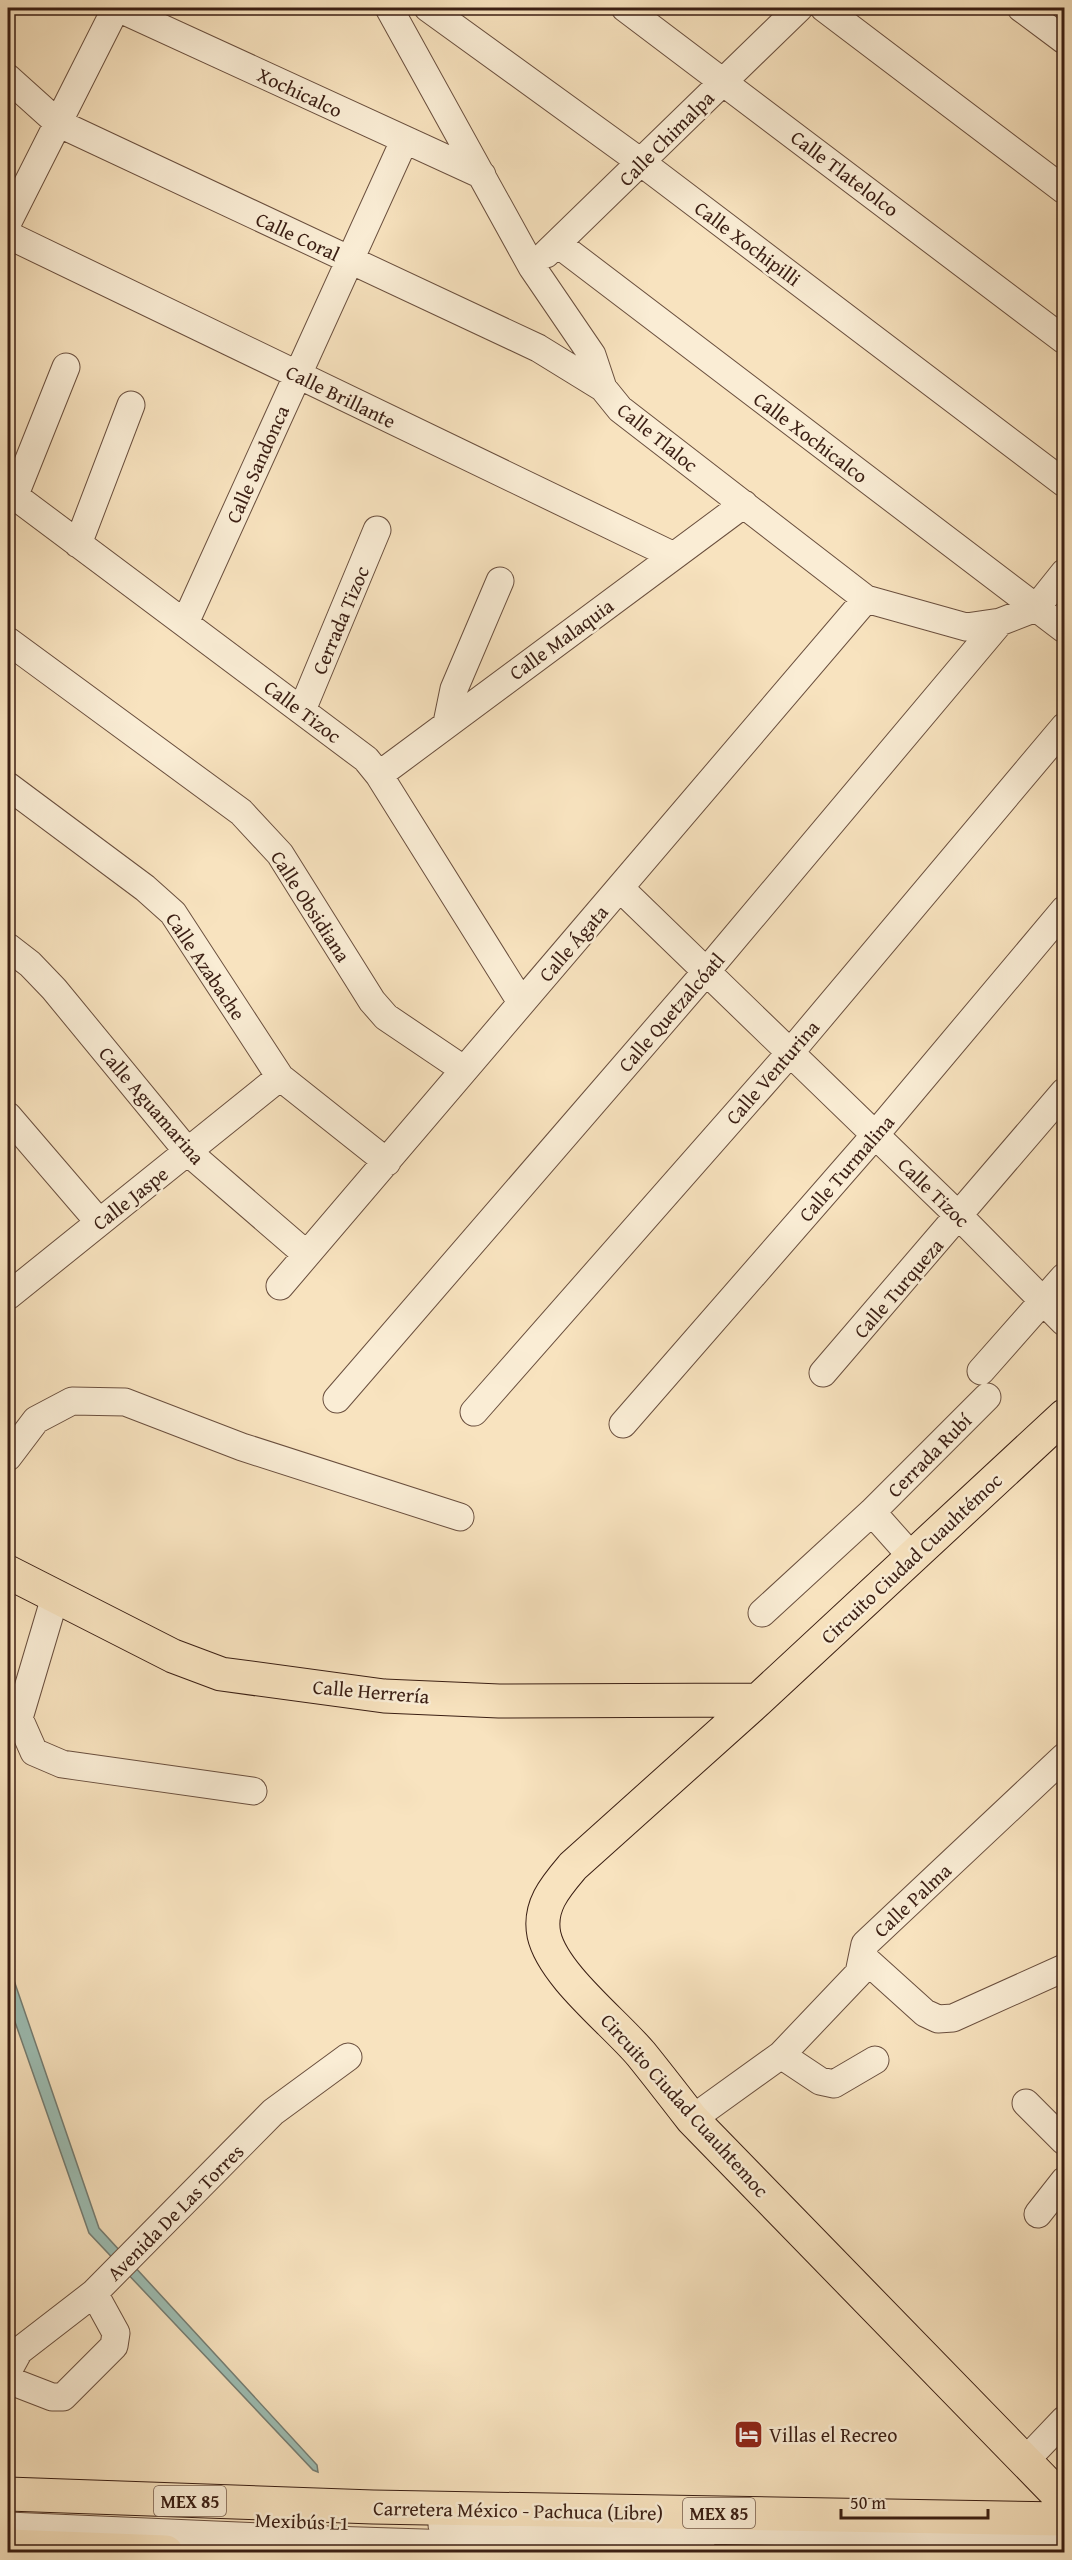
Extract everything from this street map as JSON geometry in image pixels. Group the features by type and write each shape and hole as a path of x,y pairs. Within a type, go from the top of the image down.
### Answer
{"main road":[{"name":"Circuito Ciudad Cuauhtémoc","path":"758,1700 1065,1416"},
{"name":"Calle Herrería","path":"8,1572 173,1656 221,1674 384,1696 499,1701 758,1700"},
{"name":"Circuito Ciudad Cuauhtemoc","path":"758,1700 573,1866 550,1894 543,1915 544,1934 560,1968 640,2053 692,2119 1065,2501"},
{"name":"Carretera México - Pachuca (Libre)","path":"8,2494 385,2508 1065,2519"},
{"path":"8,2546 80,2551 166,2553"}],"street":[{"path":"8,222 117,8"},
{"name":"Xochicalco","path":"117,8 482,175"},
{"name":"Calle Tlaloc","path":"389,8 532,267 591,355 603,388 620,409 866,599 966,627 1000,622 1036,608"},
{"name":"Calle Xochipilli","path":"428,8 642,163 1065,483"},
{"name":"Calle Tlatelolco","path":"625,8 725,81 1065,340"},
{"name":"Calle Chimalpa","path":"532,267 642,163 798,8"},
{"path":"824,8 1065,190"},
{"path":"1022,8 1065,40"},
{"name":"Calle Coral","path":"8,78 58,123 538,348 603,388"},
{"name":"Calle Sandonca","path":"185,623 404,141"},
{"name":"Calle Brillante","path":"8,236 674,556"},
{"name":"Calle Xochicalco","path":"558,244 1065,629"},
{"path":"538,348 568,319"},
{"path":"11,494 66,367"},
{"path":"78,544 131,405"},
{"name":"Calle Tizoc","path":"11,494 366,759 379,775 521,1002"},
{"name":"Calle Malaquia","path":"379,775 744,504"},
{"name":"Cerrada Tizoc","path":"302,710 377,530"},
{"path":"1036,608 1065,573"},
{"path":"447,723 454,690 501,581"},
{"name":"Calle Ágata","path":"280,1286 866,599"},
{"name":"Calle Quetzalcóatl","path":"337,1398 705,973 1000,622"},
{"name":"Calle Obsidiana","path":"8,641 241,812 280,854 372,1001 386,1017 463,1069"},
{"name":"Calle Venturina","path":"474,1412 789,1054 1065,727"},
{"name":"Calle Azabache","path":"8,786 145,888 173,913 280,1077 387,1162"},
{"name":"Calle Tizoc","path":"621,889 705,973 960,1217 1065,1322"},
{"name":"Calle Turmalina","path":"623,1424 875,1135 1065,910"},
{"name":"Calle Aguamarina","path":"8,947 30,964 54,988 188,1152 306,1254"},
{"name":"Calle Jaspe","path":"8,1296 280,1077"},
{"name":"Calle Turqueza","path":"823,1373 960,1217 1065,1092"},
{"path":"8,1116 99,1222"},
{"name":"Cerrada Rubí","path":"762,1612 872,1512 984,1384 1044,1301 1065,1276"},
{"path":"8,1457 36,1420 72,1401 125,1402 242,1447 460,1517"},
{"name":"Cerrada Rubí","path":"872,1512 912,1557"},
{"path":"55,1597 19,1718 34,1752 62,1764 253,1791"},
{"name":"Calle Palma","path":"692,2119 781,2055 859,1973 866,1944 1065,1757"},
{"path":"864,1958 925,2013 938,2019 953,2018 1065,1968"},
{"path":"781,2055 820,2081 834,2084 875,2060"},
{"name":"Avenida De Las Torres","path":"8,2371 19,2351 94,2293 273,2112 348,2057"},
{"path":"1026,2103 1065,2141"},
{"path":"1038,2214 1065,2181"},
{"path":"8,2380 52,2397 63,2397 114,2346 116,2333 94,2293"},
{"path":"1025,2462 1065,2420"},
{"name":"Mexibús L1","path":"8,2509 390,2524 1065,2537"},
{"name":"Mexibús L1","path":"8,2526 340,2541 703,2553"}],"water":[{"path":"8,1963 99,2228 317,2465 318,2472 313,2470 89,2233 8,2002"}],"place":[{"name":"Villas el Recreo","path":"748,2434"}]}
